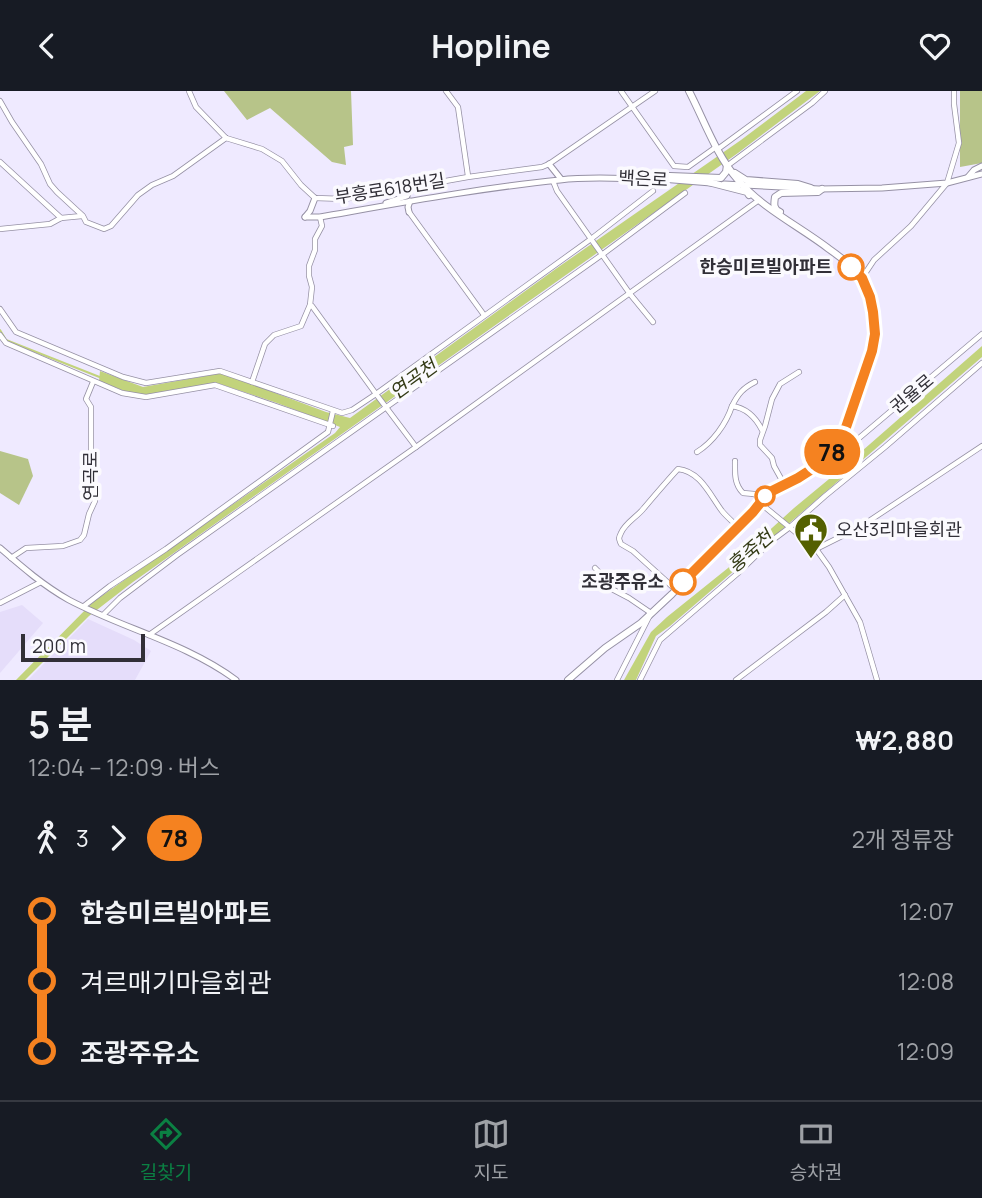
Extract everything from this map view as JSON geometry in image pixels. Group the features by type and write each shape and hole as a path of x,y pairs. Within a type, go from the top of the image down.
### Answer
{"main road":[{"path":"688,91 728,166 758,201"},
{"path":"706,181 724,176 728,166"},
{"path":"728,166 746,180 798,184 811,188"},
{"path":"573,679 596,655 641,623 676,590 768,493 823,462 839,444 856,401 874,339 872,303 862,278 846,262 781,215 747,192 706,181 648,179"},
{"path":"800,229 775,208 775,197 781,193 818,192 822,189"}],"street":[{"name":"부흥로618번길","path":"189,91 196,107 226,138 262,149 282,161 315,198 344,199 468,177 527,170 549,164 655,91"},
{"name":"부흥로618번길","path":"446,91 458,107 468,177"},
{"path":"621,91 674,166 688,167 797,91"},
{"path":"728,166 825,91"},
{"path":"862,278 874,260 911,226 947,183 958,150 954,91"},
{"path":"0,101 50,184 86,222 104,229 111,226 138,195 152,185 173,176 226,138"},
{"path":"0,162 61,218"},
{"path":"549,164 561,179"},
{"path":"968,177 982,166"},
{"path":"706,181 743,186 822,189 909,187 947,183 982,174"},
{"name":"백은로","path":"315,198 305,217 320,217 561,179 648,179"},
{"path":"553,181 557,191 591,239 653,322"},
{"path":"411,187 412,201 408,207 409,212 484,316"},
{"path":"369,209 407,196 411,187"},
{"path":"0,309 16,332 123,377 146,383 220,371 342,413 352,410 376,394 653,191"},
{"path":"103,615 120,598 177,555 387,408 685,193"},
{"path":"149,635 758,201"},
{"path":"0,229 50,224 61,218 83,216"},
{"path":"252,381 265,344 274,335 301,326 310,305 312,287 309,266 322,226 320,217"},
{"path":"310,305 416,447"},
{"name":"권율로","path":"823,462 846,450 982,334"},
{"path":"0,335 6,343 122,393 145,397 215,385 331,426"},
{"path":"640,680 660,640 770,542 982,363"},
{"path":"784,484 772,457 760,445 772,399 780,384 799,372"},
{"name":"연곡로","path":"11,558 26,548 63,546 80,540 84,535 94,501 91,407 86,399 93,381"},
{"path":"697,452 707,446 719,431 738,393 755,381"},
{"path":"732,406 748,411 762,431"},
{"path":"84,606 328,432 333,411"},
{"path":"839,444 852,444"},
{"path":"816,549 860,527 982,446"},
{"path":"735,461 735,477 743,493 754,494 816,549 829,567 860,622 877,680"},
{"path":"676,590 619,540 628,523 644,509 678,469 686,470 700,481 723,513 738,527"},
{"path":"0,548 41,582 69,600 204,660 236,680"},
{"path":"595,568 608,587 651,613 617,680"},
{"path":"0,603 41,582"},
{"path":"736,680 845,595"}],"shaded area":[{"path":"224,91 351,91 353,145 344,147 346,165 332,162 270,108 247,120"},
{"path":"960,91 982,91 982,163 960,167"},
{"path":"0,451 28,459 33,476 19,505 0,493"},
{"path":"22,605 43,623 0,673 0,612"},
{"path":"88,619 134,640 151,651 135,680 28,680"}],"water":[{"name":"연곡천","path":"806,91 820,91 738,153 133,582 89,616 25,680 16,680 93,602 340,427 217,383 143,395 99,381 100,371 143,387 222,373 326,412 350,418"},
{"name":"홍죽천","path":"982,346 982,357 656,636 636,680 624,680 651,632 667,617 728,568"}],"waterway":[{"path":"0,330 6,340 102,378"}],"bus line":[{"name":"78","path":"683,582 753,512 768,493 823,462 842,439 872,351 875,334 870,297 862,278 851,267"}],"place":[{"name":"한승미르빌아파트","path":"851,267"},
{"name":"오산3리마을회관","path":"811,560"},
{"name":"조광주유소","path":"683,582"}]}
